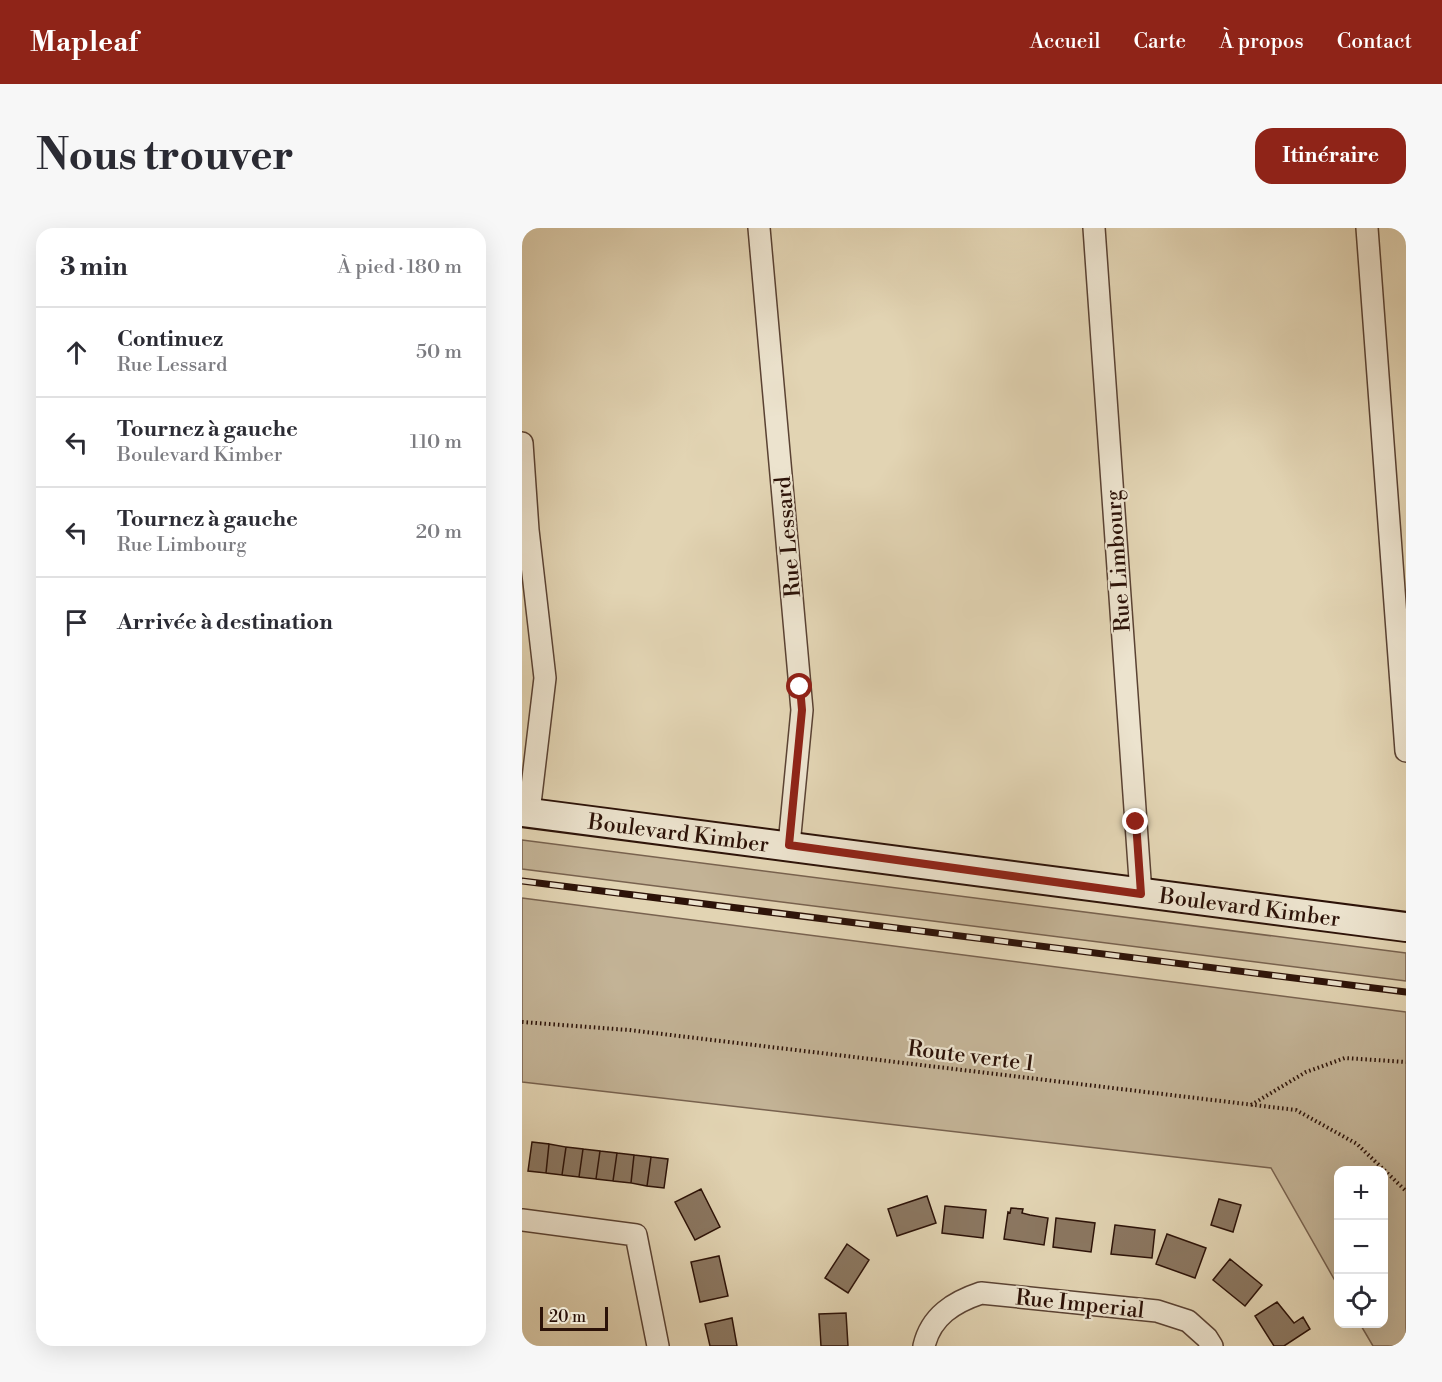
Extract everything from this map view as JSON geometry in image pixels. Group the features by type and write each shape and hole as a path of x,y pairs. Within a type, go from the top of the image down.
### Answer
{"street":[{"name":"Rue Lessard","path":"759,228 802,710 789,845"},
{"name":"Rue Limbourg","path":"1094,228 1141,894"},
{"path":"1367,228 1406,751"},
{"path":"522,443 525,530 544,678 526,812"},
{"name":"Boulevard Kimber","path":"526,812 1406,927"},
{"path":"522,1220 636,1235 658,1346"},
{"name":"Rue Imperial","path":"924,1346 940,1314 960,1300 981,1293 1157,1311 1188,1321 1208,1338 1212,1346"}],"path":[{"name":"Route verte 1","path":"522,1022 629,1030 1296,1110 1357,1144 1406,1191"},
{"path":"1250,1105 1306,1072 1345,1058 1406,1062"}],"shaded area":[{"path":"522,840 1406,953 1406,981 522,869"},
{"path":"522,898 1406,1012 1406,1346 1373,1346 1362,1328 1388,1328 1388,1166 1334,1166 1334,1279 1271,1168 522,1082"}],"building":[{"path":"532,1142 549,1144 546,1173 528,1171"},
{"path":"549,1144 566,1147 562,1175 546,1173"},
{"path":"566,1147 583,1149 579,1177 562,1175"},
{"path":"583,1149 600,1151 596,1179 579,1177"},
{"path":"600,1151 617,1153 613,1181 596,1179"},
{"path":"617,1153 634,1155 631,1183 613,1181"},
{"path":"634,1155 651,1157 647,1186 631,1183"},
{"path":"651,1157 668,1159 664,1188 647,1186"},
{"path":"701,1189 720,1227 695,1240 675,1202"},
{"path":"927,1196 936,1223 897,1236 888,1209"},
{"path":"1219,1199 1241,1205 1233,1232 1211,1225"},
{"path":"945,1206 986,1210 983,1238 942,1233"},
{"path":"1011,1208 1023,1209 1022,1213 1048,1218 1044,1245 1004,1239 1008,1212 1010,1213"},
{"path":"1056,1218 1095,1223 1091,1252 1053,1247"},
{"path":"1115,1225 1155,1230 1152,1258 1111,1254"},
{"path":"1167,1234 1206,1248 1195,1278 1156,1264"},
{"path":"847,1244 869,1260 848,1293 825,1278"},
{"path":"719,1256 728,1296 700,1302 691,1262"},
{"path":"1230,1259 1262,1285 1245,1306 1213,1280"},
{"path":"1277,1302 1294,1323 1303,1317 1310,1329 1284,1346 1274,1346 1255,1316"},
{"path":"846,1313 848,1346 821,1346 819,1314"},
{"path":"732,1318 737,1346 710,1346 705,1324"}],"railway":[{"path":"522,881 1406,992"}],"route":[{"path":"800,687 802,710 789,845 1141,894 1136,822"}]}
